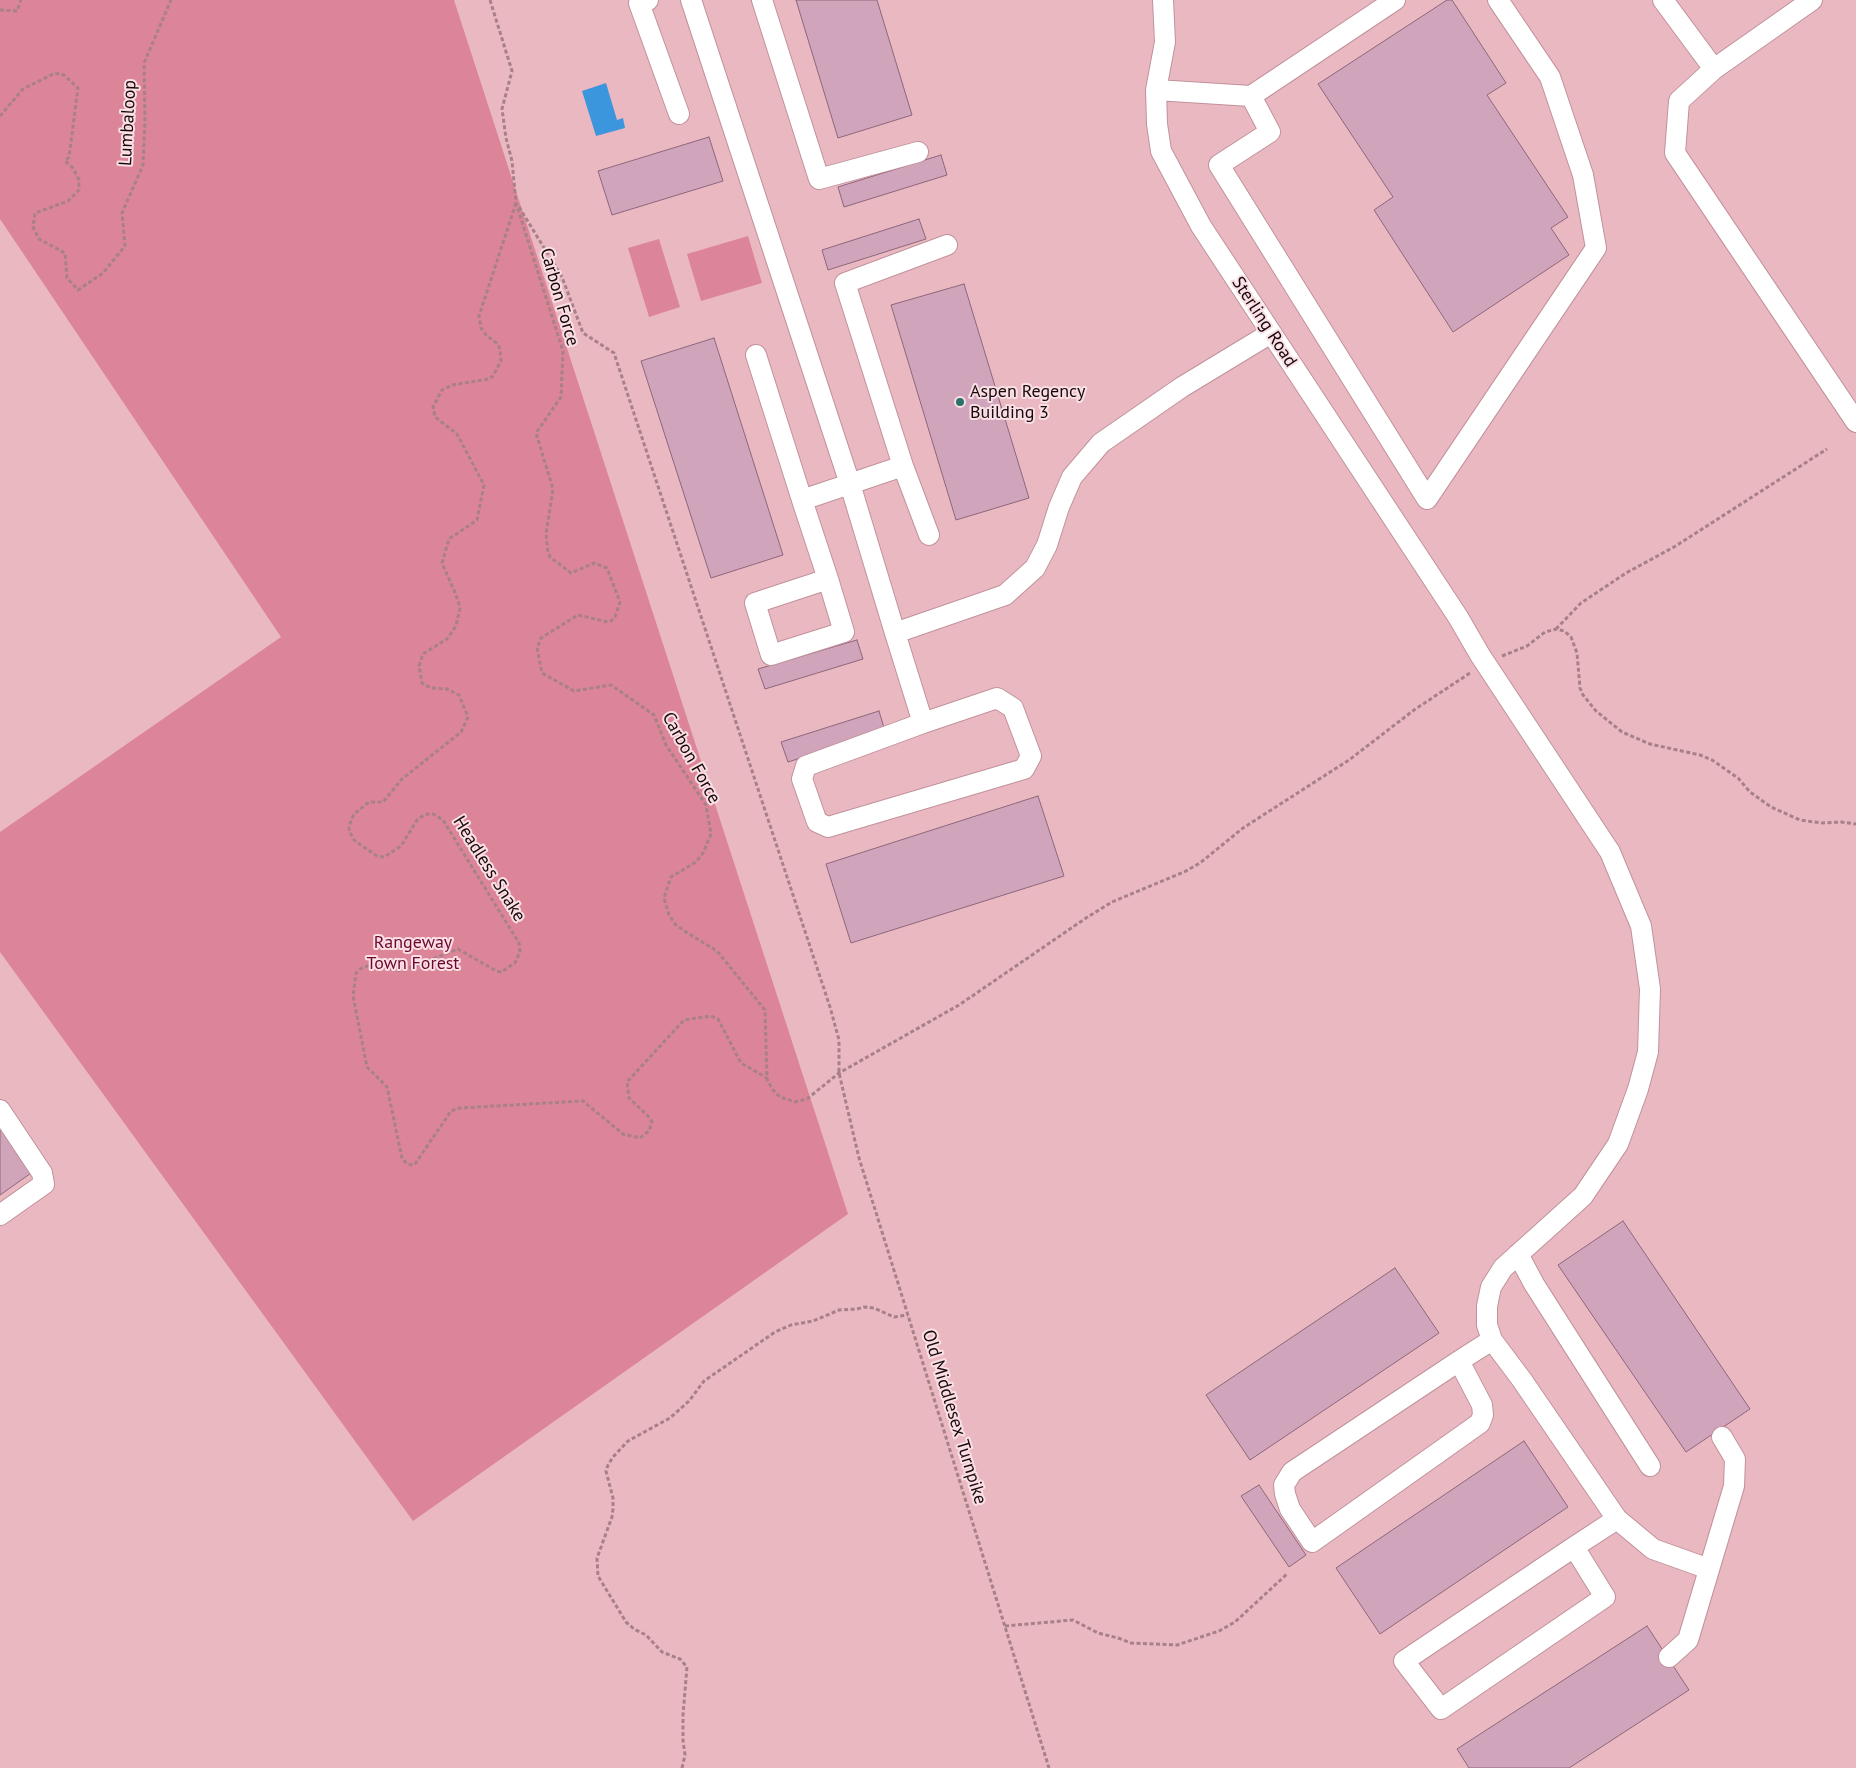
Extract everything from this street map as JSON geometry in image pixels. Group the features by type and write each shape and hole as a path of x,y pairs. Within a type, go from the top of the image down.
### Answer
{"street":[{"path":"648,0 639,3 679,114"},
{"path":"691,0 850,484 924,723"},
{"path":"762,0 819,179 918,152"},
{"name":"Sterling Road","path":"1163,0 1165,42 1156,90 1157,124 1161,151 1201,226 1610,852 1641,926 1650,989 1648,1052 1638,1089 1618,1144 1583,1196 1518,1254 1504,1268 1491,1287 1487,1306 1487,1325 1492,1340"},
{"path":"1156,90 1251,96 1395,0"},
{"path":"1251,96 1270,132 1219,165 1427,499 1596,248 1584,175 1550,77 1498,0"},
{"path":"1663,0 1714,69"},
{"path":"1812,0 1714,69 1679,101 1675,153 1856,422"},
{"path":"929,535 903,466 845,283 947,245"},
{"path":"895,633 1005,595 1034,568 1047,545 1059,507 1072,477 1101,443 1182,387 1272,333"},
{"path":"756,355 828,579 844,632 771,655 756,603 828,579"},
{"path":"802,500 903,466"},
{"path":"997,698 1013,708 1031,756 1024,769 828,827 817,822 802,779 806,766 924,723 997,698"},
{"path":"0,1110 42,1173 44,1184 0,1215"},
{"path":"1518,1254 1534,1284 1650,1466"},
{"path":"1459,1361 1482,1405 1483,1415 1480,1423 1312,1542 1290,1509 1285,1494 1284,1485 1292,1472 1459,1361 1492,1340 1522,1380 1617,1519 1653,1549 1709,1569"},
{"path":"1669,1657 1688,1640 1734,1486 1735,1459 1722,1437"},
{"path":"1574,1547 1605,1597 1440,1709 1404,1661 1574,1547 1617,1519"}],"path":[{"path":"0,10 17,11 21,0"},
{"name":"Lumbaloop","path":"0,116 23,89 55,73 64,75 78,88 69,157 64,160 73,168 79,180 79,190 68,202 35,213 33,227 39,239 66,253 67,278 78,290 103,273 125,246 122,213 143,165 145,121 144,63 171,0"},
{"name":"Carbon Force","path":"490,0 512,71 502,109 506,138 512,161 516,203 563,351 560,397 536,433 553,489 546,534 548,552 550,557 571,573 594,564 607,568 620,602 615,617 611,621 608,622 578,615 540,638 537,648 542,673 574,691 611,685 654,715 666,745 706,805 711,834 703,853 696,862 671,877 664,898 669,915 675,924 717,951 766,1010 768,1078"},
{"name":"Old Middlesex Turnpike","path":"516,203 562,277 583,333 614,353 830,1007 839,1040 839,1073 859,1158 1050,1768"},
{"name":"Headless Snake","path":"516,203 479,316 481,328 486,335 498,344 501,360 494,376 489,379 452,385 442,390 433,408 435,417 457,434 484,485 477,520 449,539 442,562 460,608 456,626 447,639 423,654 419,666 422,683 431,688 447,688 459,695 468,717 461,732 402,779 383,802 369,802 354,814 349,831 354,841 377,856 384,857 401,846 417,820 421,817 433,814 443,820 519,943 520,952 515,963 501,972 458,949 402,971 370,965 356,973 353,996 367,1067 387,1087 402,1158 405,1162 413,1165 451,1111 460,1108 583,1101 623,1134 640,1138 649,1132 652,1122 629,1098 627,1082 684,1020 711,1016 718,1019 741,1063 768,1078"},
{"path":"768,1078 772,1089 780,1097 795,1102 807,1099 839,1073 944,1014 1112,902 1186,871 1200,863 1243,828 1349,760 1414,710 1486,663 1528,646 1542,633 1556,629 1581,603 1626,573 1674,547 1828,448"},
{"path":"1556,629 1569,634 1573,641 1577,653 1580,688 1583,695 1596,711 1622,732 1650,744 1700,755 1712,760 1738,778 1750,792 1771,807 1800,820 1856,824"},
{"path":"682,1768 685,1755 683,1715 687,1667 680,1659 662,1652 646,1635 634,1630 626,1622 598,1576 598,1558 613,1509 613,1498 606,1471 608,1465 628,1441 670,1418 689,1401 704,1381 775,1332 791,1325 812,1321 839,1310 857,1309 864,1306 894,1316 908,1315"},
{"path":"1005,1626 1073,1620 1098,1633 1131,1643 1177,1646 1219,1631 1235,1622 1287,1574"}],"green space":[{"name":"Rangeway Town Forest","path":"0,0 454,0 848,1214 413,1521 0,952 0,832 281,637 0,219"},
{"path":"748,236 762,283 701,301 687,254"},
{"path":"659,239 680,307 649,317 628,248"}],"water":[{"path":"606,83 617,120 623,118 625,128 596,136 582,91"}],"building":[{"path":"796,0 877,0 912,115 838,138"},
{"path":"1447,0 1452,0 1506,83 1487,95 1568,217 1551,228 1569,255 1453,332 1374,210 1393,197 1318,84"},
{"path":"709,137 723,181 612,215 598,171"},
{"path":"941,155 947,175 844,207 838,187"},
{"path":"919,219 926,239 828,270 822,250"},
{"name":"Aspen Regency Building 3","path":"964,284 1029,498 956,520 891,305"},
{"path":"714,338 783,555 711,578 641,361"},
{"path":"857,640 863,659 765,689 758,669"},
{"path":"879,711 885,731 788,762 781,742"},
{"path":"1038,796 1064,876 851,943 826,864"},
{"path":"0,1122 34,1171 0,1195"},
{"path":"1623,1221 1750,1409 1686,1452 1558,1265"},
{"path":"1395,1268 1439,1333 1250,1460 1206,1395"},
{"path":"1524,1441 1568,1507 1380,1634 1336,1568"},
{"path":"1259,1485 1306,1555 1289,1567 1241,1496"},
{"path":"1647,1626 1689,1690 1569,1768 1469,1768 1457,1749"}],"place":[{"name":"Aspen Regency Building 3","path":"960,402"}]}
